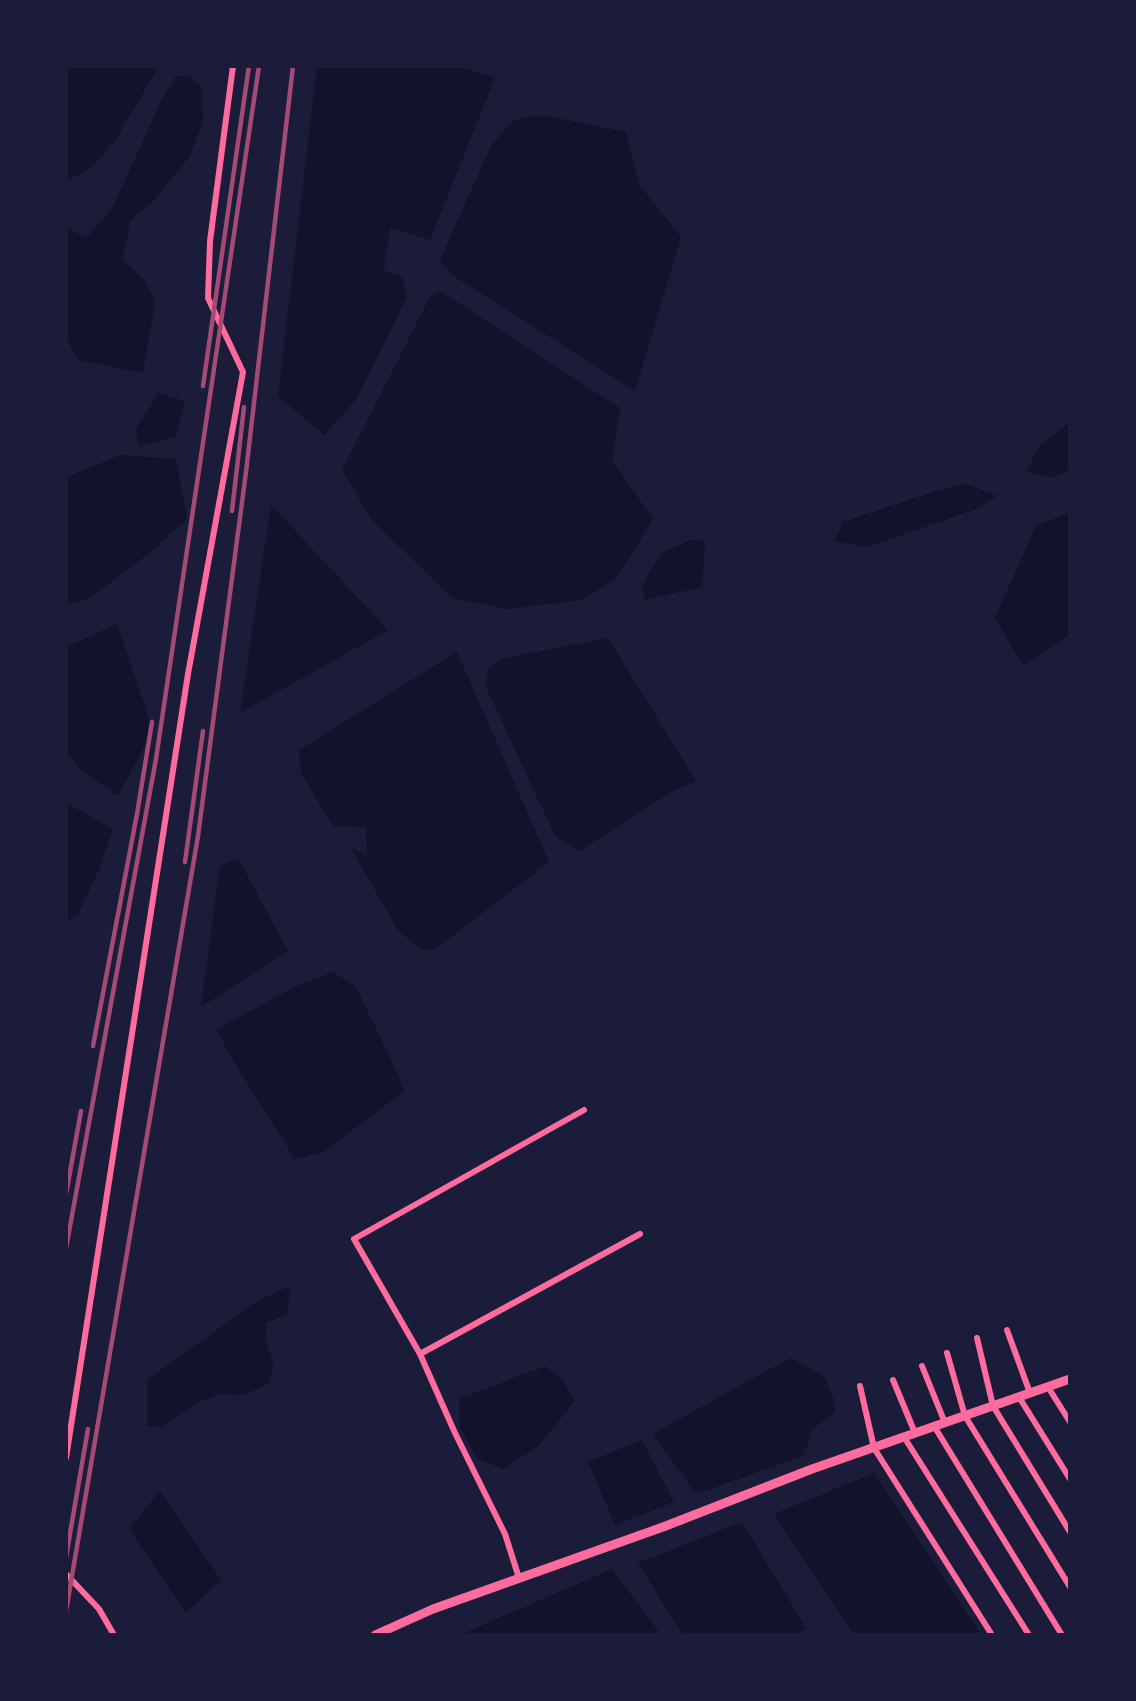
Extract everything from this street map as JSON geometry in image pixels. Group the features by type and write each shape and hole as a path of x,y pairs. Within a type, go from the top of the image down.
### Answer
{"main road":[{"path":"375,1635 433,1609 934,1426 1070,1379"}],"street":[{"path":"66,1458 188,674 243,372 208,298 210,241 234,66"},
{"path":"519,1578 505,1534 455,1433 420,1354 354,1239 584,1110"},
{"path":"420,1354 640,1234"},
{"path":"1007,1330 1030,1393"},
{"path":"977,1338 993,1406 1070,1532"},
{"path":"947,1353 965,1416 1070,1587"},
{"path":"922,1366 945,1423"},
{"path":"893,1380 915,1433"},
{"path":"861,1386 874,1448 992,1635"},
{"path":"1048,1387 1070,1422"},
{"path":"1019,1397 1070,1479"},
{"path":"934,1426 1062,1635"},
{"path":"904,1437 1029,1635"},
{"path":"66,1574 99,1609 114,1635"}],"shaded area":[{"path":"66,66 159,66 115,141 90,169 66,181"},
{"path":"317,66 458,66 495,78 430,240 390,228 384,270 402,277 407,297 357,398 324,435 278,396"},
{"path":"176,76 188,76 202,87 203,121 190,156 156,198 130,222 123,259 145,281 155,302 143,373 78,360 66,337 66,226 86,239 112,209 162,99"},
{"path":"542,115 626,132 640,186 681,237 635,391 452,275 440,260 491,146 514,120"},
{"path":"440,291 620,408 612,460 653,519 617,578 581,600 507,609 452,598 372,520 342,470 430,297"},
{"path":"159,393 185,402 176,437 139,447 136,429"},
{"path":"1070,422 1070,470 1050,478 1027,472 1038,447"},
{"path":"120,455 176,459 187,519 148,554 90,598 66,604 66,478"},
{"path":"966,484 997,496 976,509 867,547 835,541 843,522 939,490"},
{"path":"271,505 388,630 240,713"},
{"path":"1070,512 1070,634 1023,666 995,618 1036,526"},
{"path":"690,540 705,541 702,587 645,600 642,586 660,554"},
{"path":"117,624 153,730 118,796 80,769 66,751 66,647"},
{"path":"608,638 696,781 673,791 579,851 555,836 486,687 488,668 500,659"},
{"path":"457,652 549,862 434,950 421,950 398,930 350,847 367,856 366,827 333,826 301,773 299,750"},
{"path":"66,803 113,829 98,872 77,916 66,920"},
{"path":"238,858 288,951 201,1007 220,866"},
{"path":"333,972 356,987 404,1091 323,1152 295,1159 229,1054 217,1029 297,986"},
{"path":"290,1286 288,1313 266,1323 266,1340 274,1367 268,1384 244,1395 220,1394 197,1403 161,1427 147,1426 147,1380 256,1302"},
{"path":"790,1358 824,1376 834,1400 835,1412 813,1429 803,1456 696,1494 653,1434"},
{"path":"545,1366 562,1379 575,1401 537,1447 503,1469 478,1459 459,1426 459,1399"},
{"path":"642,1440 674,1502 615,1525 588,1462"},
{"path":"874,1473 981,1635 854,1635 774,1514"},
{"path":"160,1491 221,1580 186,1613 129,1529"},
{"path":"742,1522 806,1628 796,1635 683,1635 638,1563"},
{"path":"612,1569 661,1635 460,1635"}],"railway":[{"path":"203,386 249,66"},
{"path":"66,1248 156,759 259,66"},
{"path":"66,1611 198,836 246,472 293,66"},
{"path":"232,511 244,407"},
{"path":"93,1046 152,722"},
{"path":"185,862 203,731"},
{"path":"66,1194 81,1111"},
{"path":"66,1557 88,1429"}]}
